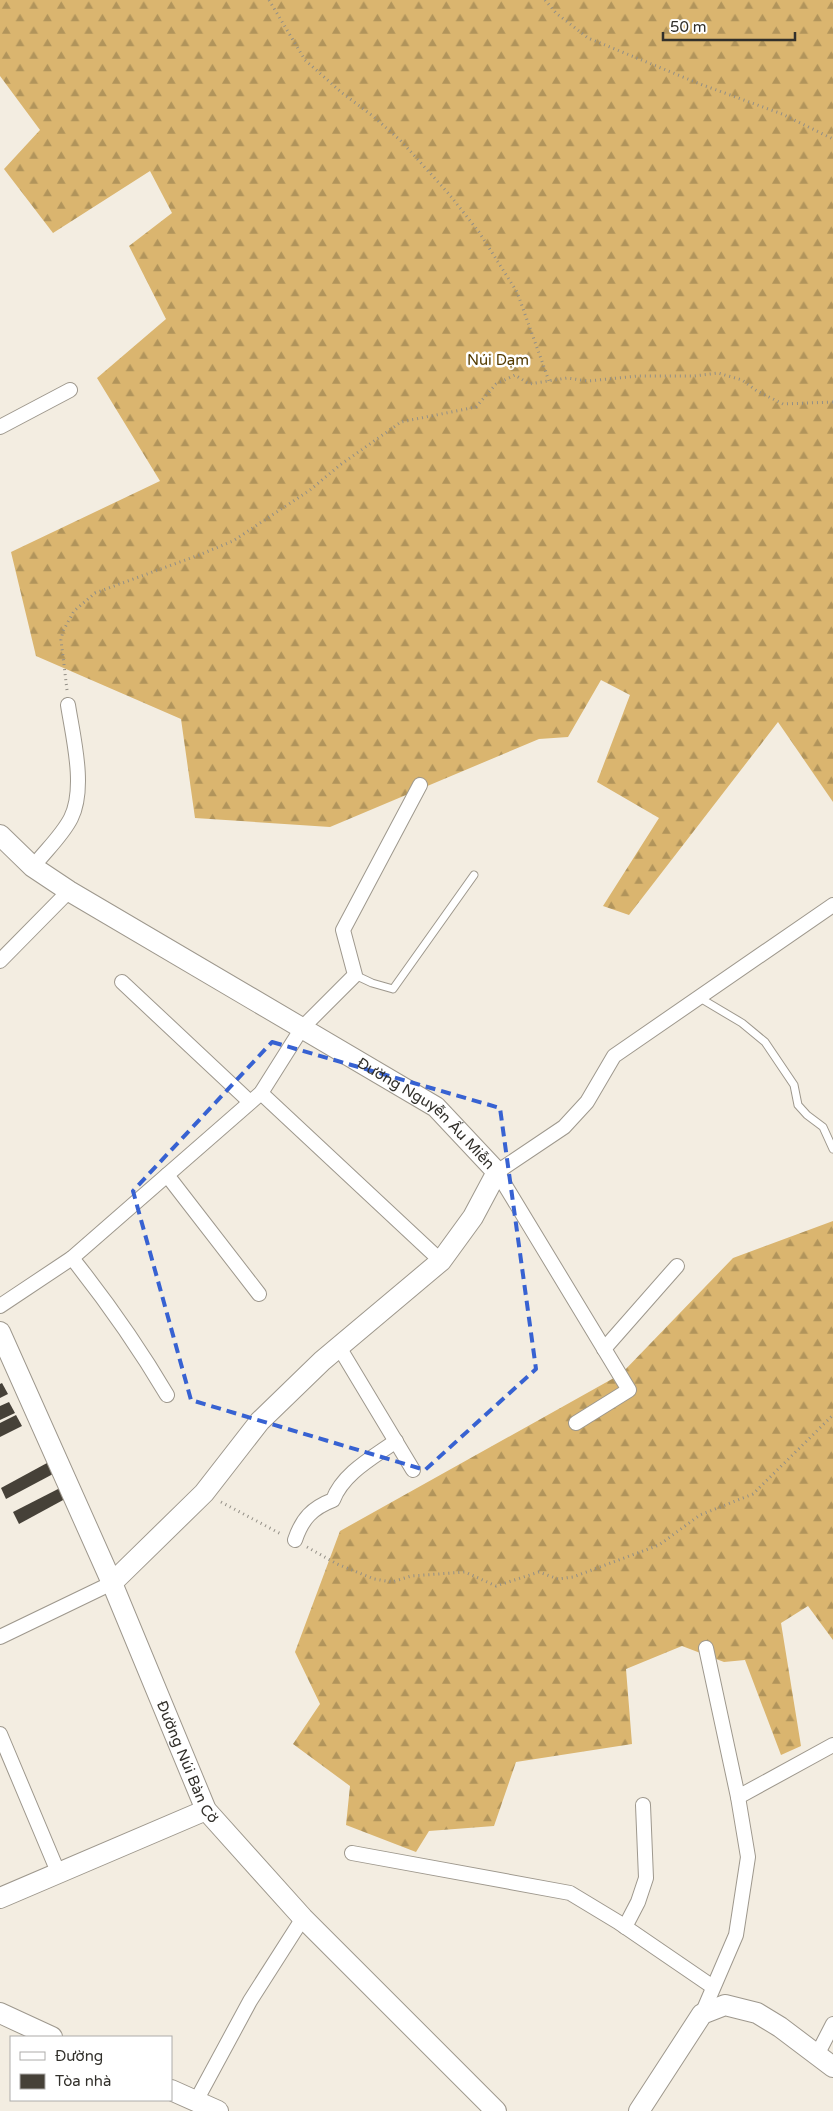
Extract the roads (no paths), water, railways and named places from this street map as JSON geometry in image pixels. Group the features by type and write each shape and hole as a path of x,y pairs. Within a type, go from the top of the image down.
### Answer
{"street":[{"path":"0,427 70,390"},
{"path":"33,867 65,829 72,816 76,801 78,772 68,705"},
{"path":"0,1306 72,1258 261,1093 302,1028 355,975 342,930 420,785"},
{"name":"Đường Nguyễn Ấu Miễn","path":"0,835 33,867 69,891 436,1107 497,1172 473,1216 441,1261 339,1347 260,1421 204,1493 112,1583"},
{"path":"0,961 69,891"},
{"path":"576,1423 629,1390 497,1172 564,1127 587,1102 614,1056 833,905"},
{"path":"122,982 250,1102"},
{"path":"261,1093 441,1261"},
{"path":"166,1176 258,1294"},
{"path":"72,1258 115,1314 142,1353 167,1395"},
{"path":"604,1349 677,1266"},
{"name":"Đường Núi Bàn Cờ","path":"0,1332 112,1583 206,1810 303,1918 496,2111"},
{"path":"339,1347 413,1470"},
{"path":"294,1540 300,1524 320,1505 333,1500 336,1490 359,1468 396,1441"},
{"path":"0,1637 112,1583"},
{"path":"641,2110 702,2014 736,1935 748,1857 738,1797 706,1648"},
{"path":"0,1734 58,1872"},
{"path":"738,1797 833,1745"},
{"path":"625,1927 638,1902 646,1878 643,1805"},
{"path":"0,1898 206,1810"},
{"path":"352,1853 570,1893 625,1927 713,1987"},
{"path":"196,2101 250,2001 303,1918"},
{"path":"702,2014 725,2005 757,2013 780,2026 833,2067"},
{"path":"0,2013 50,2036"},
{"path":"817,2055 833,2024"},
{"path":"172,2090 218,2111"}],"lane":[{"path":"355,975 372,983 393,989 474,875"},
{"path":"700,998 742,1023 765,1042 794,1085 798,1105 807,1115 823,1127 833,1149"}],"park label":[{"name":"Núi Dạm","path":"498,360"}]}
